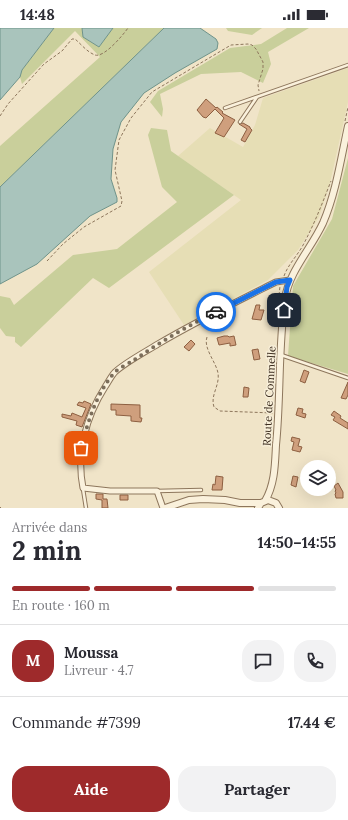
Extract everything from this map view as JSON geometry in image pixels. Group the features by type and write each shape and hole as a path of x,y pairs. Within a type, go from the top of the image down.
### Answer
{"street":[{"name":"Route de Commelle","path":"278,507 272,488 279,413 280,354 285,298 290,280 318,232 328,208 346,125"},
{"path":"278,507 271,500 261,504 244,506 225,500 202,499 189,500 164,508 157,491 110,491 83,488 81,448 89,417 114,373 149,349 188,326 276,282 290,280"},
{"name":"Route de Commelle","path":"261,504 272,488"}],"lane":[{"path":"225,108 348,65"},
{"path":"240,122 259,96"},
{"path":"280,354 348,378"},
{"path":"83,488 86,508"},
{"path":"157,491 201,490"}],"path":[{"path":"0,116 8,104 44,64 62,51 72,39 75,39 96,56 101,55 118,41 128,28"},
{"path":"47,261 63,244 84,227 121,206 122,201 115,170 119,140 131,118 152,92 231,45 248,44 252,45 256,49 262,62 263,69 258,85 259,96"},
{"path":"346,125 348,107"},
{"path":"277,320 278,300 282,280 287,267 297,256 317,218 331,179"},
{"path":"207,337 206,344 218,371 218,382 212,401 216,410 279,413"}],"shaded area":[{"path":"348,68 348,102 330,183 319,217 298,250 268,280 184,325 149,272 241,200 178,156 210,128 243,147 255,125 263,98"}],"green space":[{"path":"54,28 82,28 83,37 99,47 113,28 164,28 0,187 0,146 100,57 75,31 22,84 20,77 22,70"},
{"path":"226,28 262,28 252,35 228,31"},
{"path":"287,28 309,28 268,52 271,64 263,83 241,72 201,74 160,94 163,109 162,117 150,102 158,91 230,48 261,44"},
{"path":"151,128 167,130 171,151 234,195 109,288 93,278 21,347 15,342 15,337 6,336 0,328 0,296 10,298 14,305 73,255 117,249 177,202 162,187 148,135"},
{"path":"348,158 348,374 288,356 293,286 332,219"}],"water":[{"path":"0,28 54,28 22,70 20,77 0,100"},
{"path":"82,28 113,28 99,47 83,37"},
{"path":"164,28 200,28 216,39 218,43 217,49 144,93 121,122 113,149 111,179 117,202 90,216 37,264 0,284 0,187"}],"building":[{"path":"206,99 223,112 222,113 235,120 224,137 215,133 224,118 215,109 206,118 203,117 197,110"},
{"path":"243,123 252,130 245,142 241,140 247,129 239,124"},
{"path":"256,305 260,305 259,310 264,310 261,320 252,319"},
{"path":"234,336 236,345 230,346 230,343 219,345 217,338"},
{"path":"191,340 195,344 189,351 184,347"},
{"path":"258,349 260,359 254,360 252,350"},
{"path":"304,370 309,372 305,383 300,381"},
{"path":"348,382 348,395 346,399 341,398"},
{"path":"244,387 249,388 248,397 243,397"},
{"path":"84,401 91,404 82,427 76,425 77,421 62,417 62,414 71,416 72,413 82,417 86,408 77,405 79,402 83,403"},
{"path":"111,404 140,405 140,418 142,418 141,422 131,421 131,416 116,415 116,410 111,410"},
{"path":"298,408 303,409 302,413 306,414 305,418 296,415"},
{"path":"334,411 341,416 340,418 348,423 348,429 333,420 335,417 331,415"},
{"path":"292,437 300,439 298,446 302,447 300,452 292,450 294,442 291,441"},
{"path":"216,476 223,477 222,490 212,490 213,484 215,485"},
{"path":"293,476 298,477 296,487 291,485"},
{"path":"338,483 343,492 343,498 336,498 336,484"},
{"path":"96,494 103,494 103,499 107,499 108,508 102,508 102,500 96,499"},
{"path":"120,495 128,495 128,500 120,500"}],"way so far":[{"path":"81,448 89,417 114,373 149,349 188,326 216,312"}],"route":[{"path":"216,312 276,282 290,280 287,287 284,310"}]}
